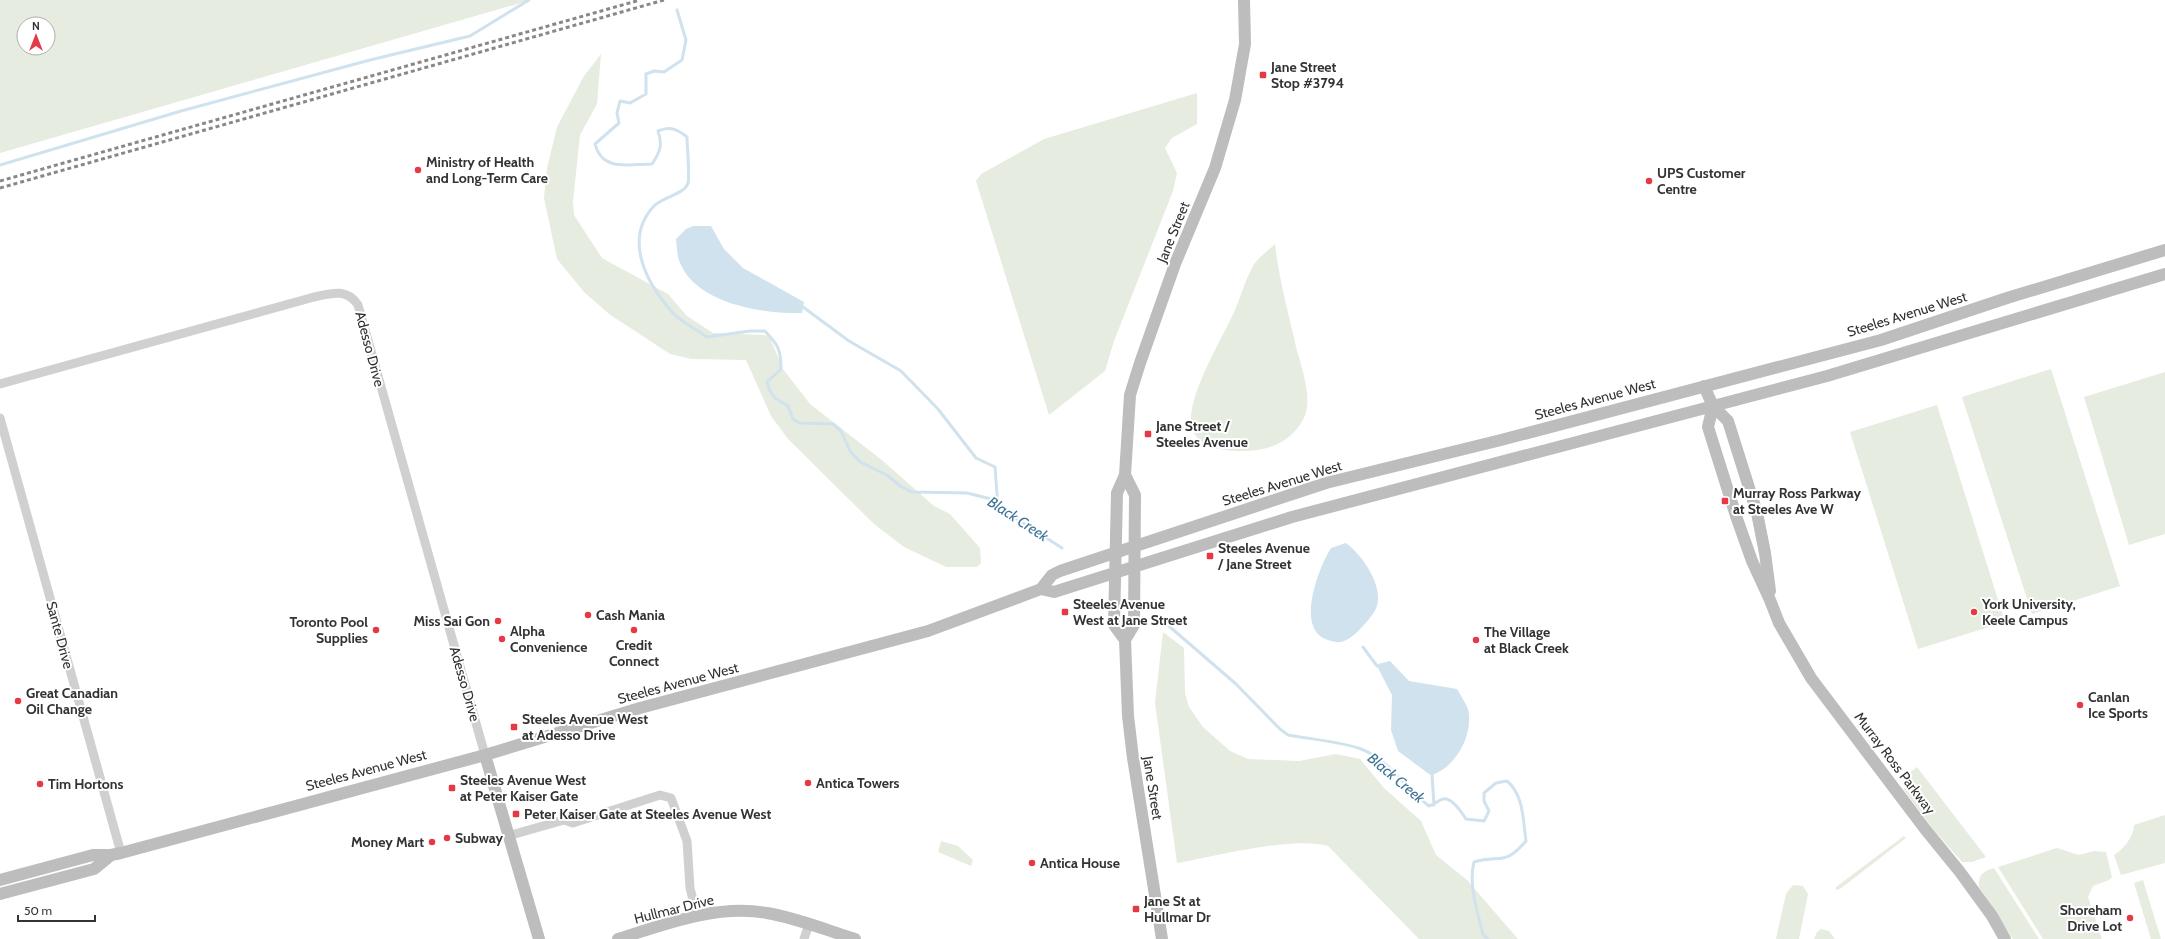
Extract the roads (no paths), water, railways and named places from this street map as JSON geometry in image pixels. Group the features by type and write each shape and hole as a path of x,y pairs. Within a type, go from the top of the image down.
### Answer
{"main road":[{"name":"Jane Street","path":"1125,640 1114,625 1115,552 1117,493 1125,475 1130,395 1176,264 1215,168 1235,100 1245,44 1244,0"},
{"name":"Steeles Avenue West","path":"0,880 93,855 116,854 485,754 640,708 928,631 1041,589 1052,575 1060,571 1326,484 1501,440 1881,340 2007,298 2165,250"},
{"name":"Steeles Avenue West","path":"1041,589 1054,592 1292,517 1507,462 1827,376 2165,274"},
{"name":"Murray Ross Parkway","path":"1704,386 1713,406 1728,422 1757,513 1765,552 1770,600"},
{"name":"Murray Ross Parkway","path":"1713,406 1708,427 1752,561 1779,623 1811,678 1925,829 1960,872 1992,916 2005,939"},
{"path":"1501,440 1507,462"},
{"name":"Jane Street","path":"1125,475 1135,495 1134,624 1125,640 1128,716 1133,758 1162,939"},
{"path":"485,754 539,939"},
{"name":"Steeles Avenue West","path":"0,894 94,869 116,854"},
{"name":"Hullmar Drive","path":"618,939 697,916 725,911 747,910 767,913 809,924 855,939"}],"street":[{"name":"Adesso Drive","path":"0,384 314,297 334,293 347,294 353,297 358,305 485,754"},
{"name":"Sante Drive","path":"0,418 116,854"},
{"path":"508,836 564,820 573,823 660,795 670,798 687,841 690,888 697,916"},
{"path":"804,939 809,924"}],"water":[{"path":"693,226 711,226 724,249 743,268 804,302 802,313 769,311 733,304 716,297 701,288 689,277 680,263 677,251 676,239 686,229"},
{"path":"1346,543 1364,562 1370,571 1377,589 1378,597 1377,606 1374,612 1361,628 1347,640 1336,642 1323,638 1315,631 1312,621 1311,608 1316,581 1326,557 1331,548"},
{"path":"1390,661 1409,681 1457,689 1468,709 1469,724 1460,751 1448,766 1432,775 1398,751 1391,730 1392,695 1377,666 1378,664"}],"waterway":[{"path":"0,165 181,111 370,60 470,36 529,0"},
{"name":"Black Creek","path":"677,10 686,40 682,60 664,72 654,71 646,74 646,94 630,103 620,101 617,113 619,123 595,144 599,153 610,163 626,165 652,164 660,148 658,131 673,129 687,137 689,167 688,183 686,187 678,193 654,206 645,219 640,233 639,248 642,262 655,290 664,303 685,323 707,337 750,331 765,331 776,344 780,357 781,369 767,382 770,391 775,398 788,406 793,419 799,423 833,424 841,431 850,451 860,462 887,475 900,486 912,492 967,493 991,499 998,507 1062,548"},
{"path":"803,307 849,341 901,371 938,409 976,458 995,467 998,507"},
{"name":"Black Creek","path":"1155,614 1236,684 1280,729 1288,735 1345,744 1371,754 1389,767 1429,806 1443,799 1450,800 1466,819 1484,821 1489,811 1484,801 1484,793 1496,783 1507,781 1517,793 1520,801 1526,841 1519,849 1507,857 1474,862 1472,871 1474,899 1483,935 1488,939"},
{"path":"1363,647 1377,666"},
{"path":"1432,775 1434,805"}],"railway":[{"path":"0,181 640,0"},
{"path":"0,188 664,0"}],"place":[{"name":"Jane Street Stop #3794","path":"1263,75"},
{"name":"Ministry of Health and Long-Term Care","path":"418,170"},
{"name":"UPS Customer Centre","path":"1649,181"},
{"name":"Jane Street / Steeles Avenue","path":"1148,434"},
{"name":"Murray Ross Parkway at Steeles Ave W","path":"1725,501"},
{"name":"Steeles Avenue / Jane Street","path":"1210,556"},
{"name":"Steeles Avenue West at Jane Street","path":"1065,612"},
{"name":"York University, Keele Campus","path":"1974,612"},
{"name":"Cash Mania","path":"588,615"},
{"name":"Miss Sai Gon","path":"498,621"},
{"name":"Toronto Pool Supplies","path":"376,630"},
{"name":"Credit Connect","path":"634,630"},
{"name":"Alpha Convenience","path":"502,639"},
{"name":"The Village at Black Creek","path":"1476,640"},
{"name":"Great Canadian Oil Change","path":"18,701"},
{"name":"Canlan Ice Sports","path":"2080,705"},
{"name":"Steeles Avenue West at Adesso Drive","path":"514,727"},
{"name":"Antica Towers","path":"808,783"},
{"name":"Tim Hortons","path":"40,784"},
{"name":"Steeles Avenue West at Peter Kaiser Gate","path":"452,788"},
{"name":"Peter Kaiser Gate at Steeles Avenue West","path":"516,814"},
{"name":"Subway","path":"447,838"},
{"name":"Money Mart","path":"432,842"},
{"name":"Antica House","path":"1032,863"},
{"name":"Jane St at Hullmar Dr","path":"1136,909"},
{"name":"Shoreham Drive Lot","path":"2130,918"}]}
